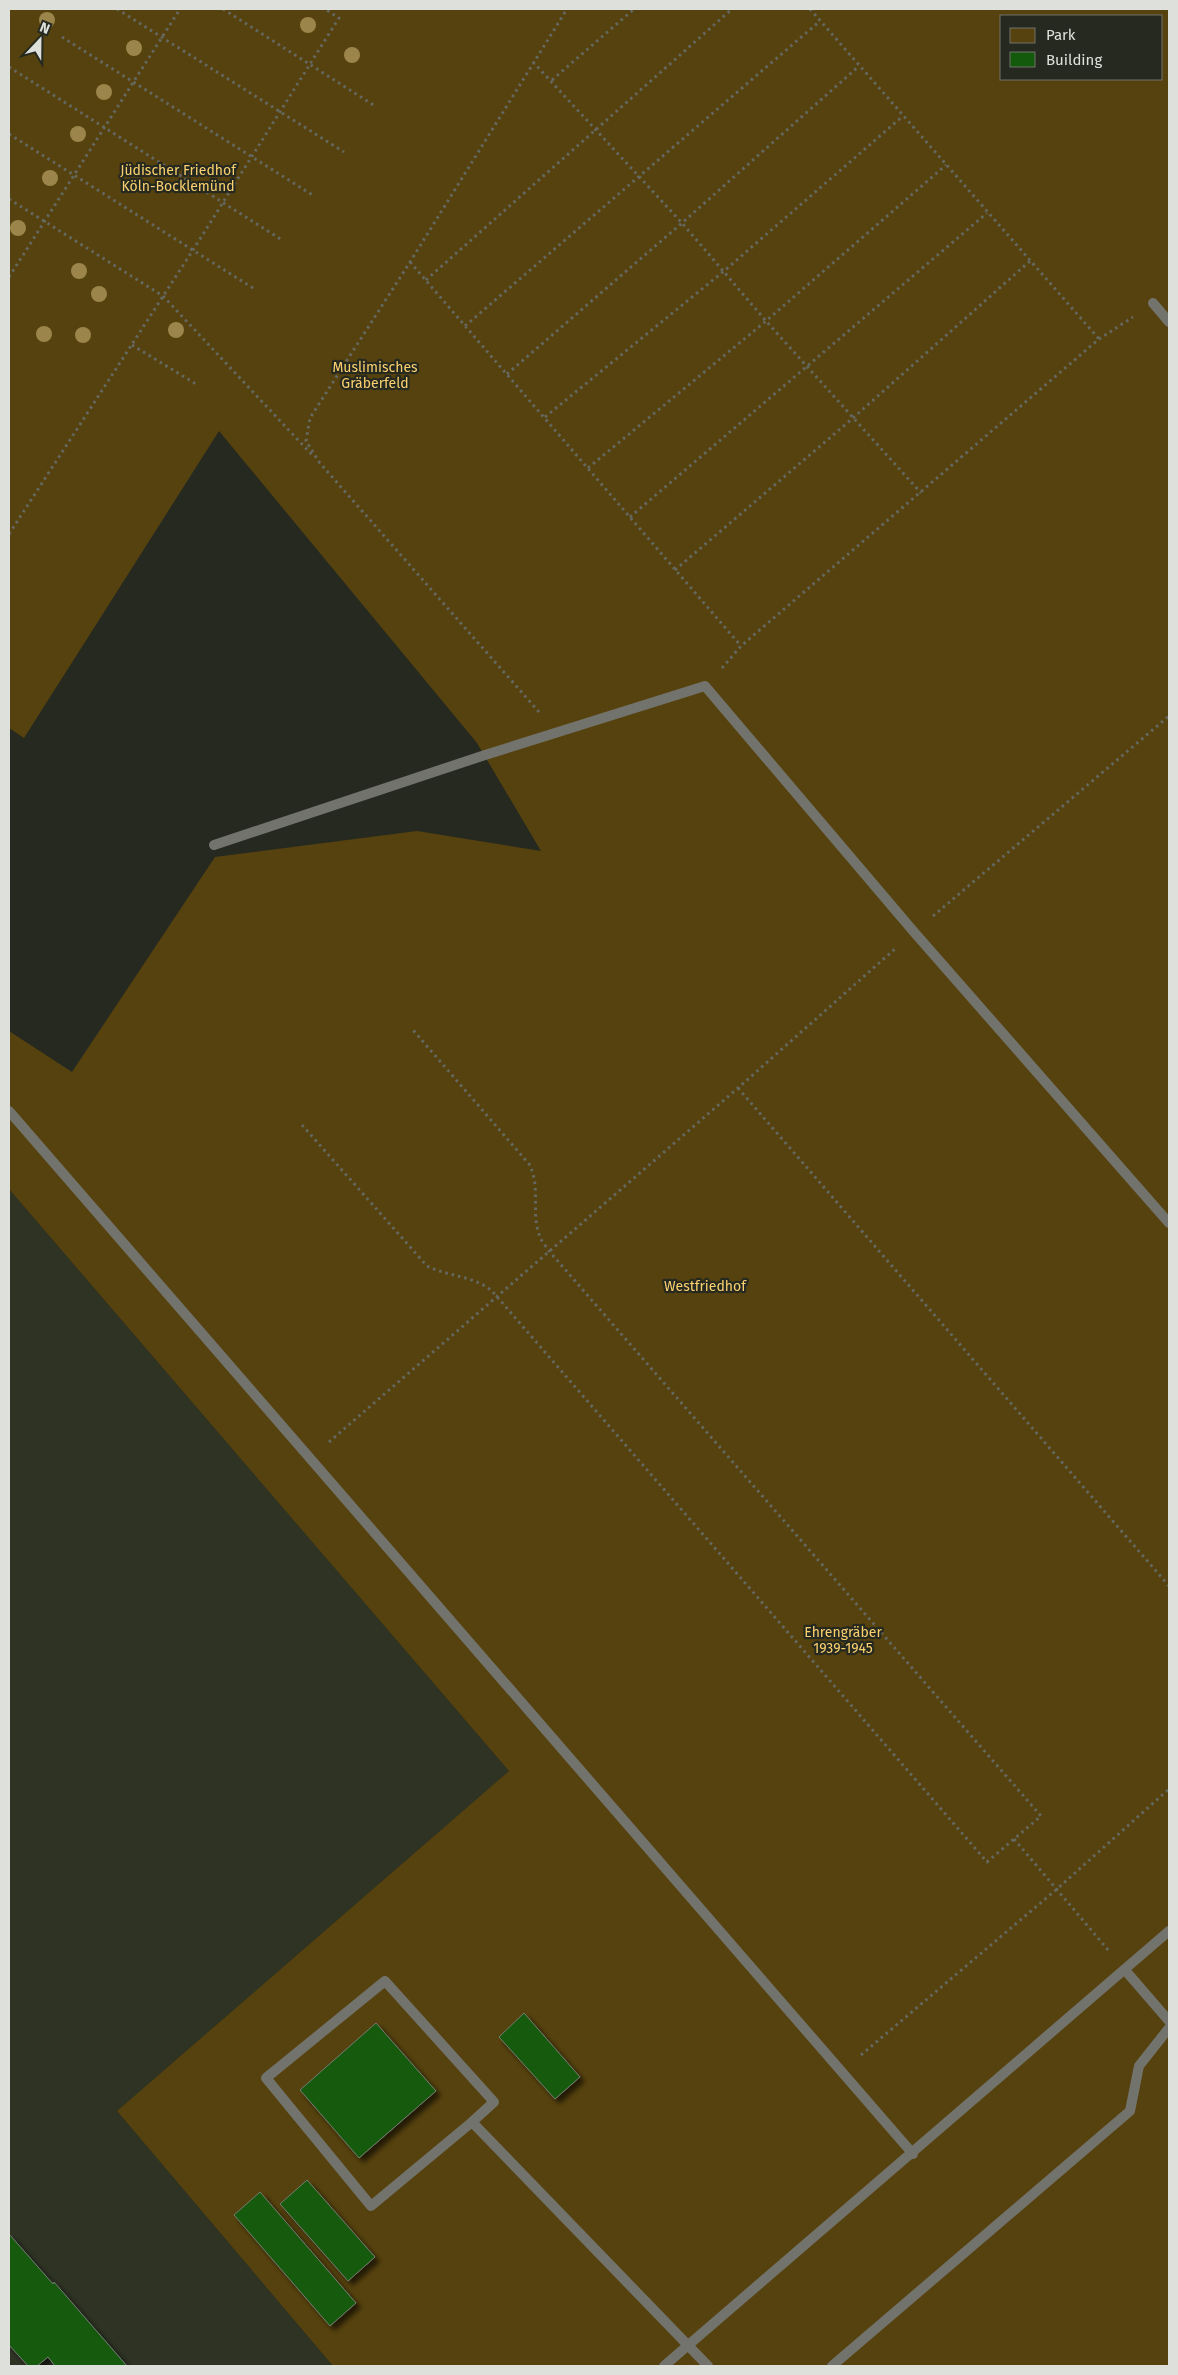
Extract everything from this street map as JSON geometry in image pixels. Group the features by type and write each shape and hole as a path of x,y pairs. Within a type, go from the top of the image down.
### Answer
{"lane":[{"path":"1153,303 1169,322"},
{"path":"214,845 557,732 706,686 914,932 1169,1223"},
{"path":"9,1111 842,2070 912,2154"},
{"path":"664,2366 1169,1931"},
{"path":"1124,1970 1169,2021"},
{"path":"385,1981 494,2102 472,2122 372,2206 266,2078 385,1981"},
{"path":"832,2366 1130,2111 1139,2066 1169,2028"},
{"path":"472,2122 689,2344 708,2366"}],"path":[{"path":"117,9 344,152"},
{"path":"9,277 180,9"},
{"path":"223,9 375,106"},
{"path":"9,534 164,296 339,18 325,9"},
{"path":"319,462 306,441 310,418 410,262 567,9"},
{"path":"552,80 634,9"},
{"path":"426,280 732,9"},
{"path":"810,9 1099,339"},
{"path":"466,326 638,175 820,21"},
{"path":"62,37 314,196"},
{"path":"533,62 552,80 682,223 766,321 921,493"},
{"path":"507,374 682,223 859,66"},
{"path":"9,67 282,240"},
{"path":"545,418 724,271 902,116"},
{"path":"9,134 256,290"},
{"path":"588,468 766,321 946,165"},
{"path":"9,199 164,296 319,462 557,732"},
{"path":"630,517 987,213"},
{"path":"676,570 854,418 1030,261"},
{"path":"410,262 741,646"},
{"path":"706,686 741,646 1099,339 1153,303"},
{"path":"132,345 196,384"},
{"path":"310,1458 738,1088 914,932 1169,716"},
{"path":"302,1126 427,1266 441,1272 468,1277 482,1283 496,1296 987,1862 1041,1816 549,1251 539,1236 536,1218 535,1174 529,1164 414,1030"},
{"path":"738,1088 1169,1586"},
{"path":"842,2070 1057,1889 1169,1789"},
{"path":"1014,1838 1124,1970"}],"shaded area":[{"path":"9,1189 509,1771 117,2111 333,2366 9,2366"}],"green space":[{"name":"Westfriedhof","path":"9,9 1169,9 1169,2366 333,2366 117,2111 509,1771 9,1189 9,1031 72,1072 215,857 417,831 541,851 477,743 219,431 24,738 9,728"}],"building":[{"path":"524,2013 580,2077 555,2099 499,2037"},
{"path":"376,2023 436,2091 359,2158 300,2090"},
{"path":"307,2180 375,2257 348,2281 280,2204"},
{"path":"260,2192 356,2303 330,2326 234,2215"},
{"path":"9,2234 53,2284 54,2282 127,2366 55,2366 48,2357 37,2366 28,2366 9,2345"}],"park label":[{"name":"Jüdischer Friedhof Köln-Bocklemünd","path":"178,178"},
{"name":"Muslimisches Gräberfeld","path":"375,376"},
{"name":"Ehrengräber 1939-1945","path":"843,1640"}]}
